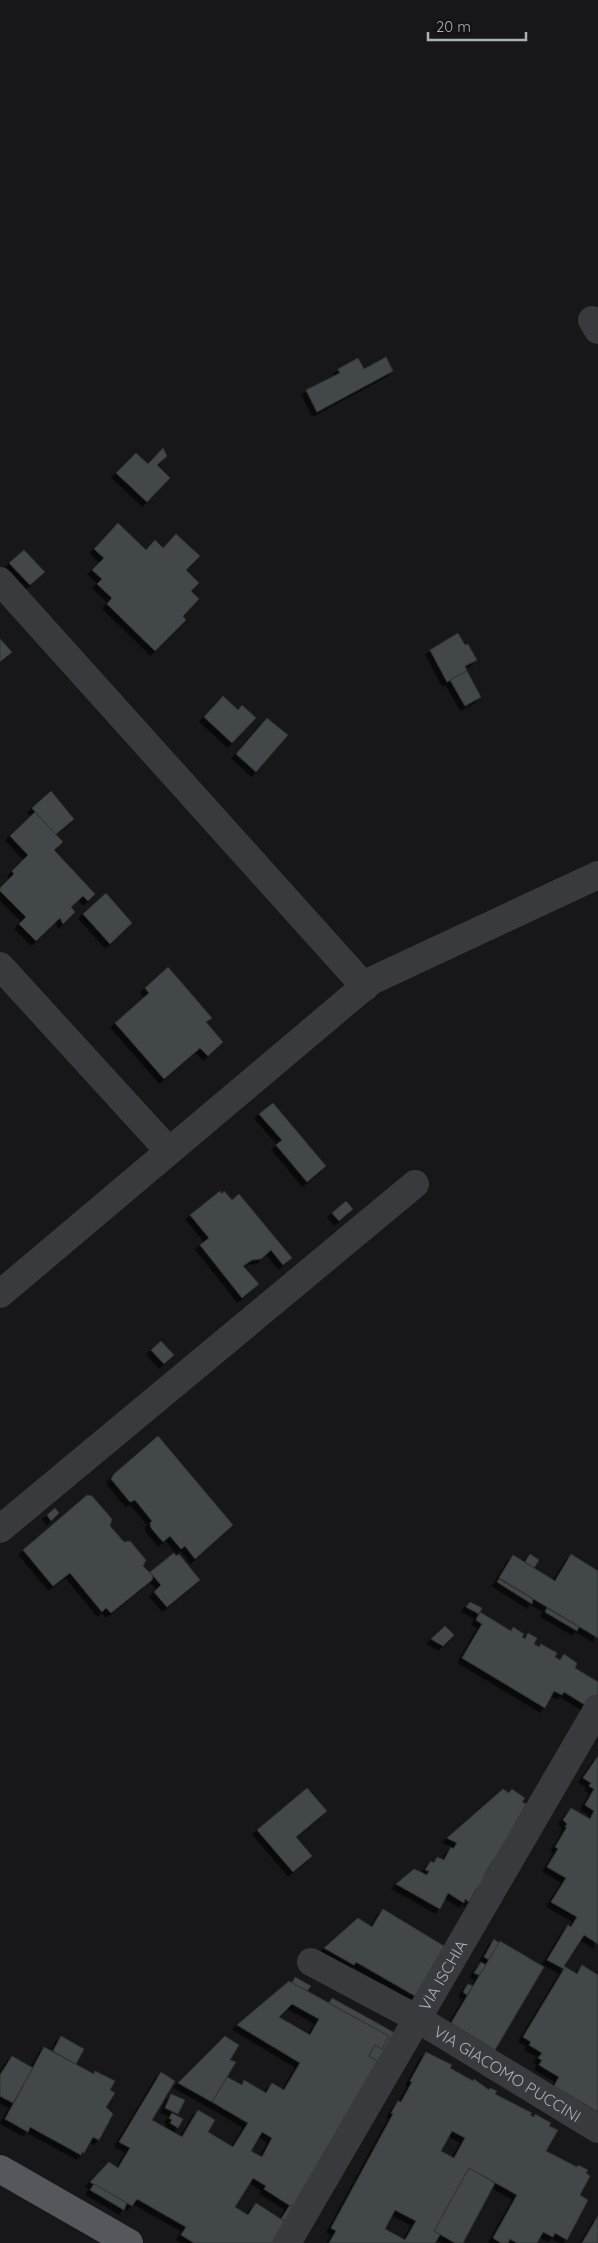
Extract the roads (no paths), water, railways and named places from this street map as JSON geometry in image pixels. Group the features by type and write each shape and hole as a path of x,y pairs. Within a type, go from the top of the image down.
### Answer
{"main road":[{"path":"0,2169 128,2243"}],"street":[{"path":"0,581 364,987"},
{"path":"0,1294 371,981 598,875"},
{"path":"0,966 170,1151"},
{"path":"0,1529 415,1184"},
{"name":"VIA ISCHIA","path":"287,2243 598,1708"},
{"name":"VIA GIACOMO PUCCINI","path":"311,1962 418,2019 598,2129"}]}
